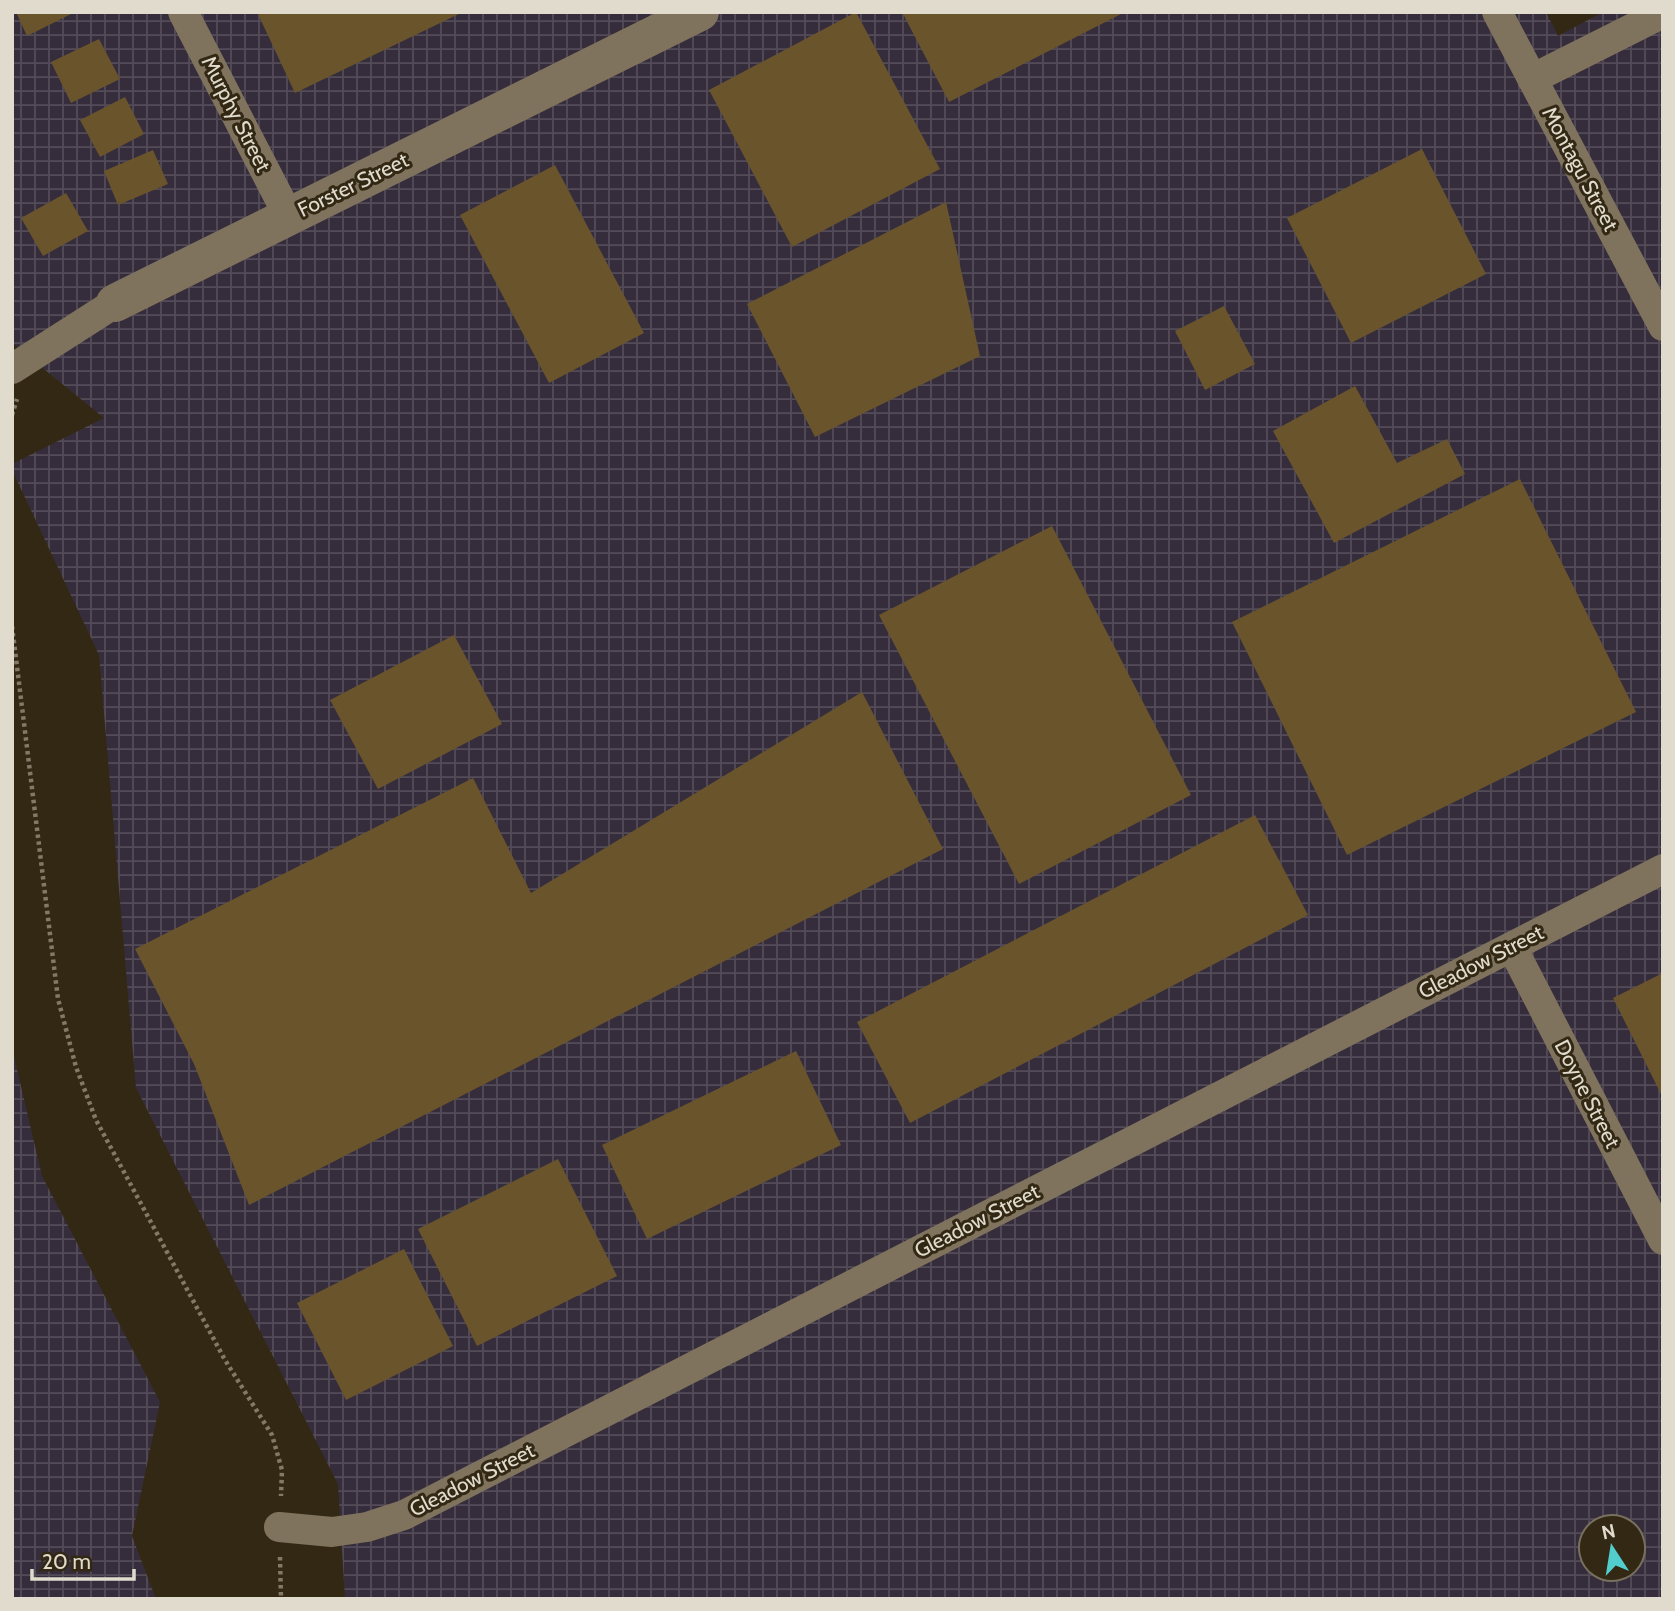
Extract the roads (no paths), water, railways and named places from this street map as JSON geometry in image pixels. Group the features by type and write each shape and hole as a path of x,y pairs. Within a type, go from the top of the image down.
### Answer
{"street":[{"name":"Murphy Street","path":"183,12 289,217"},
{"name":"Forster Street","path":"12,369 115,303 700,12"},
{"name":"Montagu Street","path":"1497,12 1663,326"},
{"path":"1532,79 1663,13"},
{"name":"Gleadow Street","path":"279,1527 332,1532 367,1527 404,1515 1663,869"},
{"name":"Doyne Street","path":"1512,947 1663,1240"}]}
